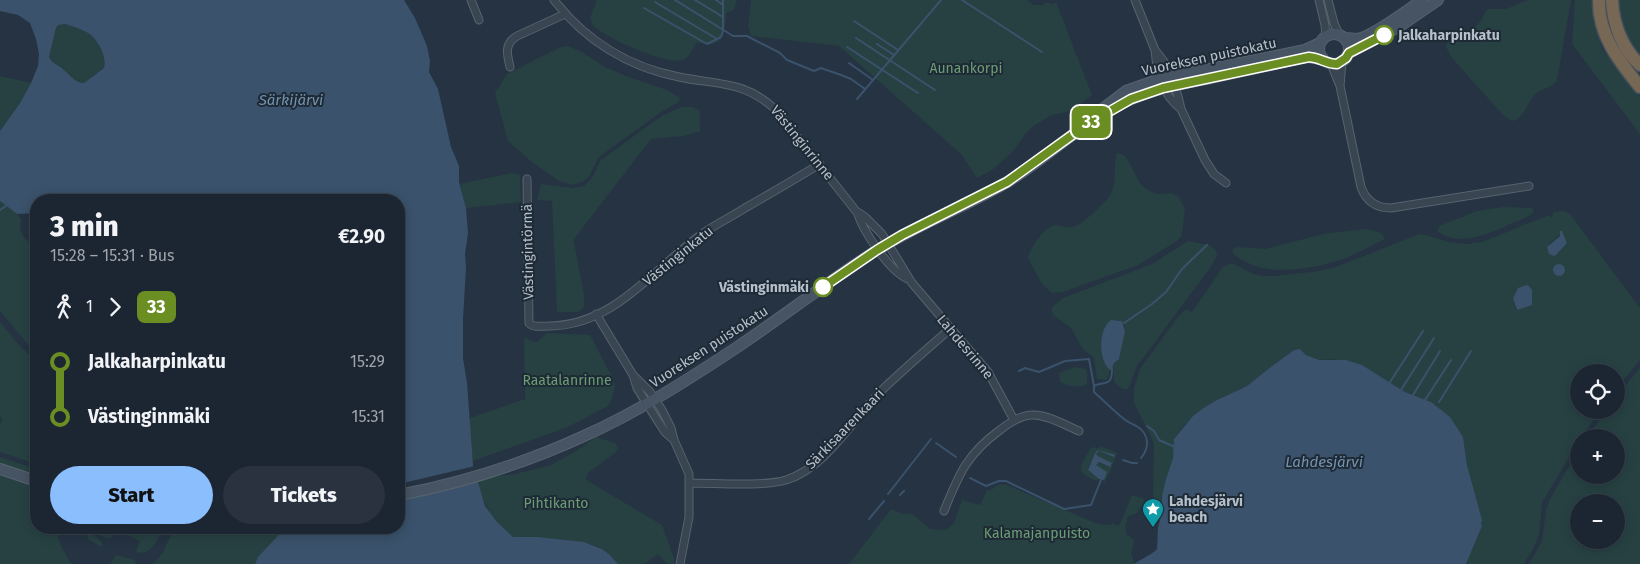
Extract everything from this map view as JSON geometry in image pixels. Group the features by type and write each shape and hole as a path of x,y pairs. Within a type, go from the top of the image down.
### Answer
{"highway":[{"path":"1599,0 1603,28 1612,49 1640,87"},
{"path":"1612,0 1617,29 1627,50 1640,65"}],"main road":[{"path":"1422,0 1400,16 1364,36 1356,39 1334,34 1323,40 1320,54 1331,62 1400,26 1438,0"},
{"path":"1342,37 1349,48 1349,53"},
{"name":"Vuoreksen puistokatu","path":"405,493 457,482 536,455 585,436 651,401 740,345 888,243 1007,182 1086,125 1111,101 1126,91 1305,50 1323,40"},
{"name":"Vuoreksen puistokatu","path":"1167,82 1306,57 1331,62"},
{"path":"0,469 30,478"}],"street":[{"path":"471,0 478,20"},
{"name":"Västinginrinne","path":"554,0 565,14 594,40 624,59 679,78 732,85 756,94 768,102 782,116 856,211 877,250"},
{"path":"1135,0 1155,50 1164,61 1170,100 1181,109"},
{"path":"1319,0 1325,24 1323,40"},
{"path":"1328,0 1334,23 1342,37"},
{"path":"510,67 507,48 510,40 565,14"},
{"path":"1331,62 1340,86 1361,187 1365,197 1373,204 1384,208 1391,208 1529,186"},
{"path":"1167,82 1178,96 1181,109 1210,168 1216,177 1226,183"},
{"name":"Västinginkatu","path":"530,325 567,325 620,302 641,287 703,233 820,164"},
{"name":"Västingintörmä","path":"527,179 530,325"},
{"name":"Västinginrinne","path":"856,211 865,217 888,243"},
{"name":"Lahdesrinne","path":"888,243 908,279 988,372 1014,420"},
{"name":"Lahdesrinne","path":"877,250 893,268 908,279"},
{"path":"596,314 633,375 671,428 674,440 685,463 690,482 689,518 680,564"},
{"name":"Särkisaarenkaari","path":"690,482 770,483 783,481 799,475 817,463 883,389 950,329"},
{"path":"944,511 956,482 970,456 1014,420 1030,415 1040,416 1079,431"}],"green space":[{"path":"597,0 737,0 734,10 726,13 725,28 721,39 712,44 697,42 687,58 674,61 638,50 603,33 595,27 590,18"},
{"name":"Aunankorpi","path":"751,0 1027,0 1033,5 1056,2 1092,95 1071,111 1052,115 1035,125 1026,133 1014,150 995,168 977,178 961,154 839,46 751,36 748,26"},
{"path":"1528,0 1571,0 1557,80 1536,94 1522,115 1512,121 1504,116 1452,58 1446,47 1451,37 1477,25 1488,9 1506,9"},
{"path":"1575,0 1591,0 1602,49 1640,96 1640,134 1572,44"},
{"path":"1618,0 1640,0 1640,59 1625,31 1620,16"},
{"path":"65,24 92,36 103,54 104,68 84,83 75,80 49,57 56,28 58,25"},
{"path":"568,46 582,52 603,66 667,90 680,98 679,102 661,112 599,157 588,178 573,185 559,181 533,163 508,141 495,93 507,74 561,47"},
{"path":"0,76 31,83 20,103 0,131"},
{"path":"681,107 693,107 700,111 700,131 684,136 651,139 574,239 584,295 584,307 579,312 557,312 552,201 537,200 541,184 573,188 584,186 593,176 601,160 660,117"},
{"path":"1117,153 1126,157 1140,183 1145,188 1159,194 1172,193 1179,197 1185,209 1182,235 1177,241 1138,265 1063,292 1052,293 1042,284 1028,258 1029,254 1039,237 1048,228 1057,225 1076,226 1106,201 1113,188"},
{"path":"511,173 520,175 521,202 466,208 460,184"},
{"path":"0,201 21,219 20,226 23,235 30,242 30,347 0,311"},
{"path":"1504,207 1532,208 1534,212 1504,227 1465,239 1446,236 1437,231 1439,226 1477,211"},
{"path":"1564,211 1570,214 1640,308 1640,360 1625,378 1625,364 1570,364 1570,419 1594,419 1587,429 1570,429 1570,455 1542,503 1539,535 1524,564 1466,564 1482,526 1480,514 1467,465 1463,437 1431,402 1405,392 1362,365 1332,359 1319,360 1306,355 1300,349 1294,350 1247,386 1202,409 1184,426 1174,439 1175,452 1166,479 1159,521 1153,495 1154,443 1134,403 1134,388 1140,369 1177,318 1186,309 1192,312 1223,267 1234,264 1253,274 1262,276 1319,271 1336,267 1419,234 1449,242 1467,244 1482,242 1549,215 1552,218 1553,212","holes":["1560,235 1567,243 1556,255 1548,245","1518,288 1532,293 1531,299 1516,310 1513,298"]},
{"path":"1367,229 1381,233 1385,239 1343,259 1308,268 1282,270 1258,267 1241,260 1232,252 1237,247 1265,249 1323,234"},
{"path":"1188,241 1209,245 1216,250 1217,256 1210,268 1137,366 1128,389 1122,389 1116,384 1113,368 1114,363 1120,356 1125,331 1124,323 1119,320 1105,326 1102,355 1106,366 1110,370 1107,380 1097,379 1094,358 1082,348 1071,328 1053,315 1051,308 1063,298 1152,264"},
{"path":"0,322 30,355 30,462 0,452 2,418 0,417"},
{"name":"Raatalanrinne","path":"547,333 590,335 613,379 615,387 611,401 608,406 568,427 473,461 470,450 470,418 525,399 524,337 537,342"},
{"path":"1075,367 1085,369 1087,372 1087,384 1073,386 1060,382 1059,373"},
{"path":"1640,368 1640,564 1529,564 1542,541 1549,501 1570,465 1570,484 1625,484 1625,429 1593,429 1600,419 1625,419 1625,386"},
{"name":"Pihtikanto","path":"596,437 615,443 618,448 616,452 588,473 586,479 662,525 674,558 674,564 667,564 658,554 645,564 618,564 607,553 596,546 583,542 527,540 513,537 500,526 490,512 476,481 551,465"},
{"path":"1100,446 1117,453 1104,483 1103,480 1107,472 1096,466 1098,462 1110,467 1112,463 1096,454 1099,451 1114,457 1099,450 1095,453 1088,469 1099,479 1097,481 1085,475 1081,468 1091,448 1095,447 1098,449"},
{"path":"0,457 30,467 30,475 0,465"},
{"path":"0,474 30,483 30,534 58,534 64,551 72,564 0,564"},
{"name":"Kalamajanpuisto","path":"999,484 1007,485 1095,523 1114,524 1117,526 1120,524 1132,495 1145,499 1137,513 1128,516 1125,527 1127,535 1134,540 1131,553 1135,564 849,564 891,509 903,514 912,514 930,529 946,530 954,523 962,500 980,505 987,490 991,490"},
{"path":"86,534 92,534 102,542 102,546 99,546 88,539"},
{"path":"100,534 114,534 111,538"},
{"path":"125,534 159,534 154,546 146,552 136,552 140,541"},
{"path":"171,534 279,534 258,557 255,564 153,564 162,554"},
{"path":"116,555 135,560 136,564 110,564"}],"water":[{"name":"Särkijärvi","path":"0,0 404,0 415,18 427,46 430,61 429,72 438,89 451,147 459,166 459,182 466,208 468,233 465,254 463,358 467,383 473,465 485,506 497,522 513,537 537,537 584,542 602,549 618,564 255,564 258,557 279,534 405,534 405,194 30,194 30,213 17,214 0,201 0,131 20,103 31,83 38,66 39,54 30,23 18,15 0,11","holes":["65,24 92,36 98,44 105,64 104,68 84,83 76,80 49,57 58,25"]},
{"path":"1560,231 1562,231 1567,243 1554,256 1549,254 1547,247 1560,236"},
{"path":"1559,264 1565,270 1559,276 1553,270"},
{"path":"1527,285 1532,290 1532,305 1517,310 1513,298 1518,288"},
{"path":"1111,320 1122,321 1125,331 1119,359 1110,370 1103,360 1101,345 1104,330"},
{"name":"Lahdesjärvi","path":"1300,349 1306,355 1319,360 1346,360 1362,365 1405,392 1431,402 1450,417 1463,437 1467,465 1482,520 1482,526 1466,564 1134,564 1157,549 1158,527 1162,513 1162,496 1173,458 1174,439 1193,416 1202,409 1247,386 1294,350"},
{"path":"1098,450 1115,455 1114,457 1099,451 1096,454 1112,463 1110,467 1099,462 1096,465 1107,472 1104,480 1099,479 1088,470 1095,453"}],"pier":[{"path":"475,466 479,479 405,498 405,483"}],"waterway":[{"path":"675,0 733,36 747,36 780,53 787,60 814,71 821,68 841,75 851,79 865,89"},
{"path":"695,0 723,17"},
{"path":"716,0 723,5"},
{"path":"644,8 707,44 721,37 723,31 723,0"},
{"path":"857,99 941,0"},
{"path":"962,0 1042,52"},
{"path":"655,2 717,39"},
{"path":"854,21 898,50"},
{"path":"856,38 935,90"},
{"path":"877,44 894,55"},
{"path":"847,47 918,93"},
{"path":"849,63 873,80"},
{"path":"0,210 6,206"},
{"path":"1124,323 1166,292 1182,269 1207,245"},
{"path":"1390,382 1423,331"},
{"path":"1401,390 1434,338"},
{"path":"1413,395 1440,351"},
{"path":"1439,402 1471,351"},
{"path":"1019,371 1025,368 1039,372 1065,361 1089,359 1094,386"},
{"path":"1425,400 1451,360"},
{"path":"1112,369 1111,379 1094,386 1094,392 1145,434 1147,446 1141,458"},
{"path":"1147,426 1154,431 1159,440 1175,447"},
{"path":"888,494 931,439"},
{"path":"936,443 956,457"},
{"path":"1123,460 1137,463"},
{"path":"970,478 986,486 999,481 1006,481 1064,509 1091,505 1101,480"},
{"path":"900,495 904,491"},
{"path":"869,519 884,501"}],"bus line":[{"name":"33","path":"823,287 877,250 916,227 1007,182 1086,125 1131,99 1163,88 1309,57 1337,64 1342,62 1349,53 1384,35"}],"place":[{"name":"Jalkaharpinkatu","path":"1384,35"},
{"name":"Västinginmäki","path":"823,287"},
{"name":"Lahdesjärvi beach","path":"1153,528"}]}
